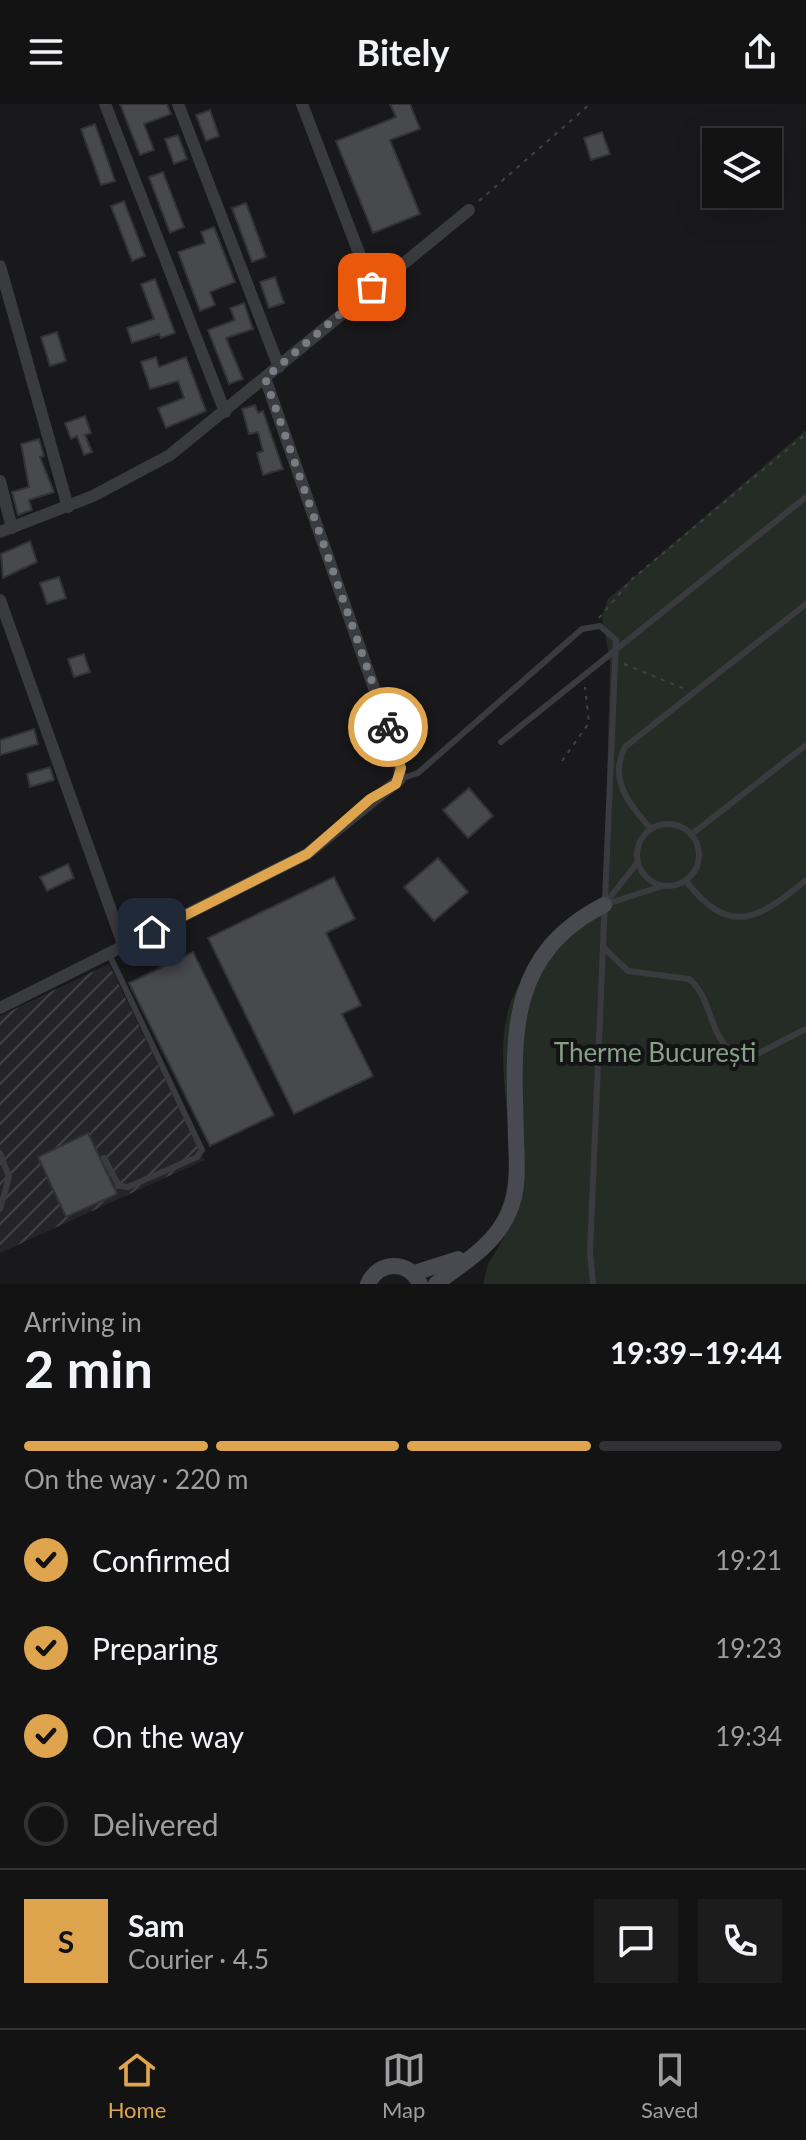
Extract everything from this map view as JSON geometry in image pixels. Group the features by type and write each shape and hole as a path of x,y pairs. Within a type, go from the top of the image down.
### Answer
{"street":[{"path":"105,104 225,412"},
{"path":"178,104 279,367"},
{"path":"302,104 372,287"},
{"path":"0,481 6,530 68,507 157,463 225,412 372,287 469,210"},
{"path":"0,266 68,507"},
{"path":"0,1008 307,854 400,779 399,759 265,378"},
{"path":"0,600 124,947"},
{"path":"436,1284 491,1241 508,1216 515,1191 514,1043 523,993 538,963 557,939 579,919 604,905"},
{"path":"368,1284 384,1267 403,1267 417,1278 491,1241"}],"lane":[{"path":"501,742 806,497"},
{"path":"651,829 622,791 618,771 621,755 631,740 806,604"},
{"path":"400,779 418,773 582,629 593,625 607,629 617,648 590,1252 593,1284"},
{"path":"692,834 806,745"},
{"path":"604,905 686,881 695,871 700,859 698,845 692,834 672,824 651,829 639,844 638,862 647,878 663,886"},
{"path":"604,905 638,862"},
{"path":"686,881 709,907 721,914 745,918 763,914 806,880"},
{"path":"604,948 628,971 689,979 702,994 721,1043 735,1054 759,1053 806,1029"},
{"path":"104,1158 119,1186 128,1187 197,1157 202,1150 109,954"},
{"path":"0,1153 9,1177 0,1209"}],"path":[{"path":"469,210 590,104"},
{"path":"593,625 631,580 806,434"},
{"path":"616,661 692,692"},
{"path":"562,761 589,723 584,674"}],"shaded area":[{"path":"109,964 204,1160 0,1253 0,1016"}],"green space":[{"name":"Therme București","path":"806,430 806,1284 483,1284 488,1264 504,1237 493,1225 505,1198 509,1168 504,1037 509,1007 529,971 604,905 610,662 602,616 608,599"}],"building":[{"path":"120,104 167,104 171,114 144,124 154,150 140,155"},
{"path":"390,104 410,104 420,129 390,140 420,214 373,233 336,141 396,117"},
{"path":"210,110 219,136 206,141 196,115"},
{"path":"95,124 115,181 101,185 81,129"},
{"path":"602,132 610,154 591,160 584,138"},
{"path":"178,135 187,159 174,164 165,139"},
{"path":"163,172 184,227 170,233 149,177"},
{"path":"124,201 145,256 132,261 111,206"},
{"path":"246,203 266,257 252,262 232,208"},
{"path":"214,227 235,282 210,292 215,305 200,311 178,252 205,243 201,232"},
{"path":"275,277 284,303 269,308 260,282"},
{"path":"155,279 175,333 161,338 159,334 132,343 127,328 154,319 141,284"},
{"path":"244,303 253,329 226,338 243,379 229,384 208,330 235,320 230,308"},
{"path":"57,332 66,361 50,366 41,337"},
{"path":"156,357 159,367 186,357 206,411 166,428 158,408 184,398 178,381 150,389 141,362"},
{"path":"255,405 258,413 263,411 283,469 263,475 257,453 263,451 258,432 249,434 242,409"},
{"path":"85,416 91,433 85,435 92,452 84,455 77,436 71,439 65,423"},
{"path":"39,439 44,456 40,457 54,492 29,500 32,510 18,515 12,492 29,487 21,444"},
{"path":"30,541 37,562 3,578 1,554"},
{"path":"59,577 66,598 47,604 40,583"},
{"path":"84,654 90,672 74,677 68,659"},
{"path":"34,729 38,744 0,755 0,740"},
{"path":"50,767 54,780 30,787 27,774"},
{"path":"469,788 493,816 468,838 443,810"},
{"path":"438,858 468,892 434,921 404,887"},
{"path":"68,864 74,878 47,891 40,877"},
{"path":"334,877 355,919 326,933 361,1005 342,1014 373,1076 294,1114 208,938"},
{"path":"193,952 274,1115 210,1146 129,983"},
{"path":"88,1133 117,1194 66,1217 38,1157"}],"way so far":[{"path":"372,287 265,378 388,727"}],"route":[{"path":"152,932 307,854 370,799 396,784 401,768 388,727"}]}
